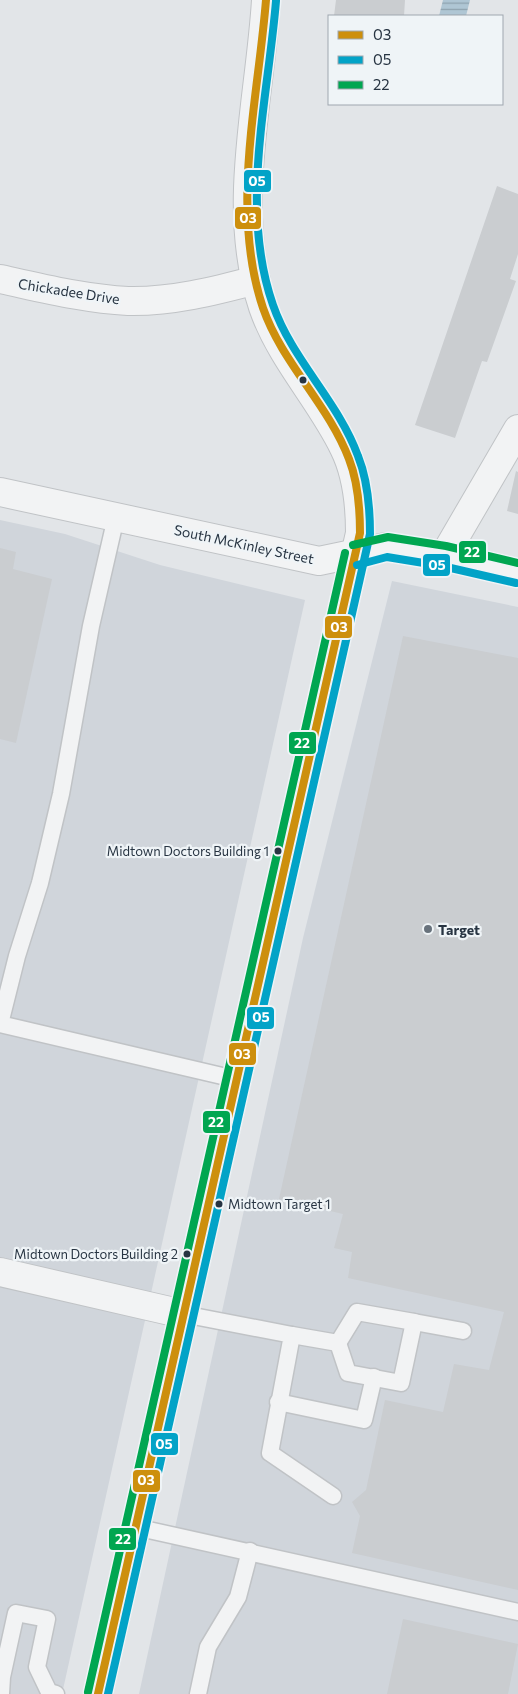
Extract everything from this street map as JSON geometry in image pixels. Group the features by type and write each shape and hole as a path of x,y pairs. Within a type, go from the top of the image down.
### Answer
{"street":[{"path":"98,1694 235,1079 360,533 358,492 345,449 275,334 264,308 256,280 248,232 248,205 266,0"},
{"name":"Chickadee Drive","path":"0,279 64,293 129,301 166,299 256,280"},
{"path":"444,556 518,429"},
{"name":"South McKinley Street","path":"0,492 319,561 386,547 444,556 518,572"},
{"path":"0,1272 183,1314"}],"lane":[{"path":"116,517 91,626 61,794 40,883 17,956 0,1024 235,1079"},
{"path":"414,1322 401,1383 348,1373 338,1343 357,1312 414,1322 463,1332"},
{"path":"183,1314 338,1343"},
{"path":"292,1334 270,1453 333,1496"},
{"path":"278,1402 364,1420 374,1378"},
{"path":"135,1527 518,1612"},
{"path":"198,1694 208,1647 238,1597 250,1551"},
{"path":"1,1694 2,1677 16,1613 47,1619 37,1667 49,1692 56,1694"}],"shaded area":[{"path":"0,520 65,534 160,565 305,600 62,1694 0,1694"},
{"path":"392,581 518,607 518,1694 139,1694 303,938"}],"water":[{"path":"443,0 470,0 466,15 439,15"}],"building":[{"path":"336,0 405,0 404,15 334,15"},
{"path":"497,186 518,194 518,254 510,279 516,281 487,362 482,361 455,438 415,425"},
{"path":"516,471 518,472 518,514 507,511"},
{"path":"0,548 16,552 13,569 52,579 16,743 0,739"},
{"name":"Target","path":"403,636 518,658 518,1590 352,1553 360,1516 352,1502 366,1490 385,1400 443,1412 454,1364 489,1370 504,1312 348,1278 352,1252 334,1248 343,1214 279,1199"},
{"path":"403,1619 518,1644 508,1694 387,1694"}],"transit line":[{"name":"03","path":"98,1694 360,533 358,495 349,459 329,420 271,328 263,308 253,271 248,233 247,194 249,155 266,0"},
{"name":"05","path":"108,1694 370,534 368,495 358,456 339,417 291,344 281,325 273,305 263,268 258,230 257,192 259,153 276,1"},
{"name":"22","path":"353,545 388,537 446,546 518,563"},
{"name":"22","path":"88,1692 345,553"},
{"name":"05","path":"357,565 387,557 442,566 516,583"}],"place":[{"name":"Midtown Doctors Building 1","path":"278,851"},
{"name":"Target","path":"428,929"},
{"name":"Midtown Target 1","path":"219,1204"},
{"name":"Midtown Doctors Building 2","path":"187,1254"}]}
